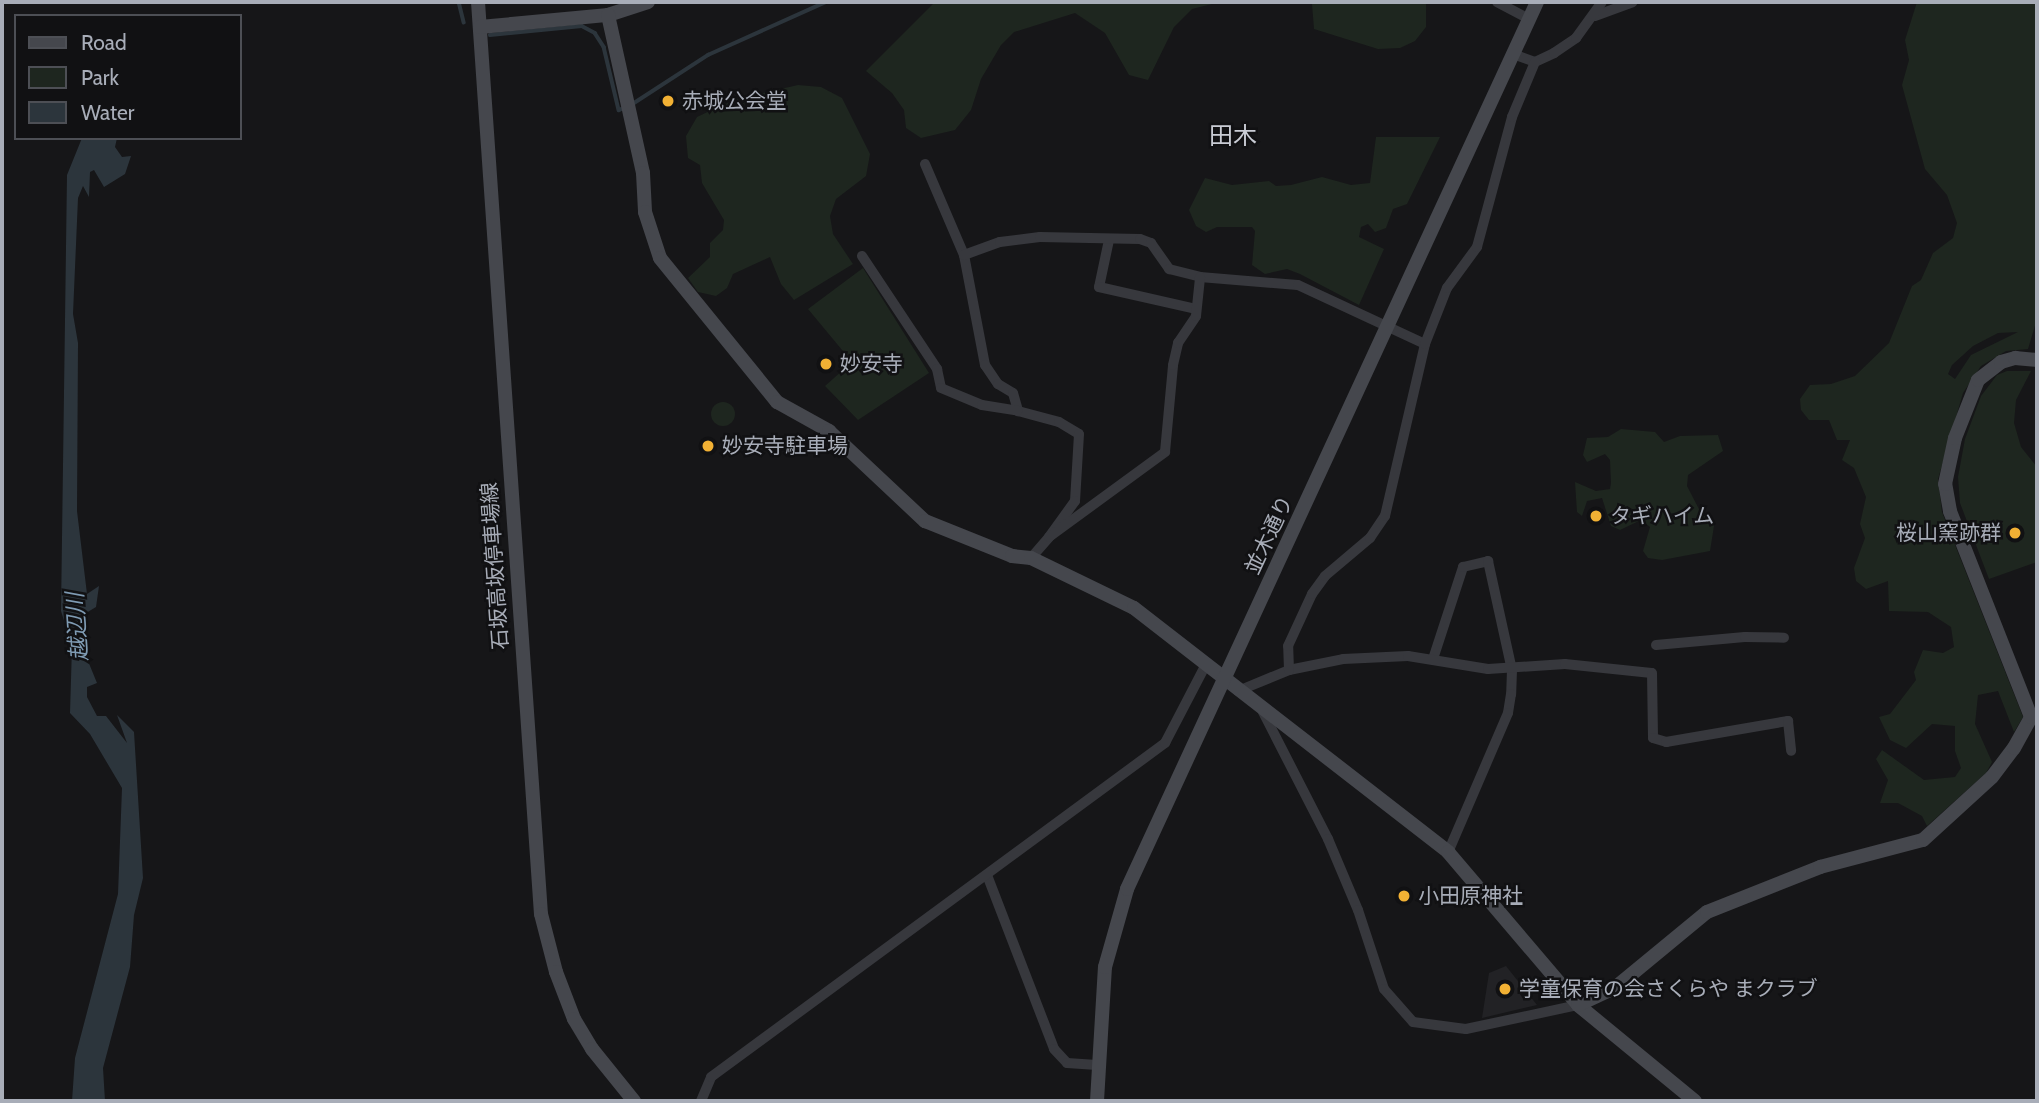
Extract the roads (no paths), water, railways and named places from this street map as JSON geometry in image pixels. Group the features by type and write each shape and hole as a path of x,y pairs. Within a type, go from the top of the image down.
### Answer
{"street":[{"name":"石坂高坂停車場線","path":"478,2 541,914 574,1019 592,1049 634,1101"},
{"path":"480,27 608,15 648,2"},
{"path":"1497,2 1529,19"},
{"name":"並木通り","path":"1097,1101 1097,1066 1105,968 1114,927 1154,827 1537,2"},
{"path":"1289,670 1288,646 1312,594 1325,576 1370,538 1385,516 1425,344 1447,288 1477,247 1512,117 1535,62 1576,38 1595,16 1602,2"},
{"path":"1595,16 1633,2"},
{"path":"608,15 643,173 645,212 667,271 777,402 829,431 895,498 925,521 1012,556 1031,558 1134,608 1263,712 1448,852 1578,1005 1695,1101"},
{"path":"1513,54 1535,62"},
{"path":"925,164 964,255 985,365 999,384 1013,393 1018,411"},
{"path":"964,255 1000,242 1040,237 1082,235 1110,240 1140,239 1151,243 1169,269 1200,277 1298,285 1425,344"},
{"path":"1110,240 1100,287 1196,309"},
{"path":"862,256 937,369 942,388 982,405 1059,422 1079,433 1075,501 1031,558"},
{"path":"1049,537 1165,452 1172,365 1196,309 1200,277"},
{"path":"1263,712 1328,839 1358,909 1384,989 1413,1022 1466,1029 1578,1005 1616,987 1707,912 1820,867 1928,837 1992,777 2034,715 1950,511 1945,484 1955,438 1978,380 2001,362 2015,358 2037,360"},
{"path":"1433,659 1463,567 1488,561 1512,670 1508,713 1448,852"},
{"path":"1656,645 1745,637 1784,638"},
{"path":"1238,691 1289,670 1374,656 1433,659 1512,670 1565,664 1652,673 1653,738 1666,742 1788,721 1791,751"},
{"path":"701,1101 711,1077 1165,743 1205,666"},
{"path":"987,875 1054,1049 1067,1063 1097,1066"}],"water":[{"name":"越辺川","path":"81,140 117,140 115,147 122,157 131,156 125,174 104,187 94,170 90,172 89,197 83,186 78,198 73,314 78,343 77,511 87,594 99,586 96,607 86,613 88,661 97,683 87,687 87,697 97,716 106,716 127,743 117,715 134,732 143,878 134,915 130,967 103,1068 105,1101 72,1101 75,1058 118,894 122,788 90,734 70,713 72,646 61,611 67,175"}],"waterway":[{"path":"459,2 464,22"},
{"path":"631,105 708,55 826,2"},
{"path":"490,35 582,26 595,33 604,47 619,110 624,108"}],"place":[{"name":"赤城公会堂","path":"668,101"},
{"name":"妙安寺","path":"826,364"},
{"name":"妙安寺駐車場","path":"708,446"},
{"name":"タギハイム","path":"1596,516"},
{"name":"桜山窯跡群","path":"2015,533"},
{"name":"小田原神社","path":"1404,896"},
{"name":"学童保育の会さくらや まクラブ","path":"1505,989"}],"district":[{"name":"田木","path":"1233,136"}]}
